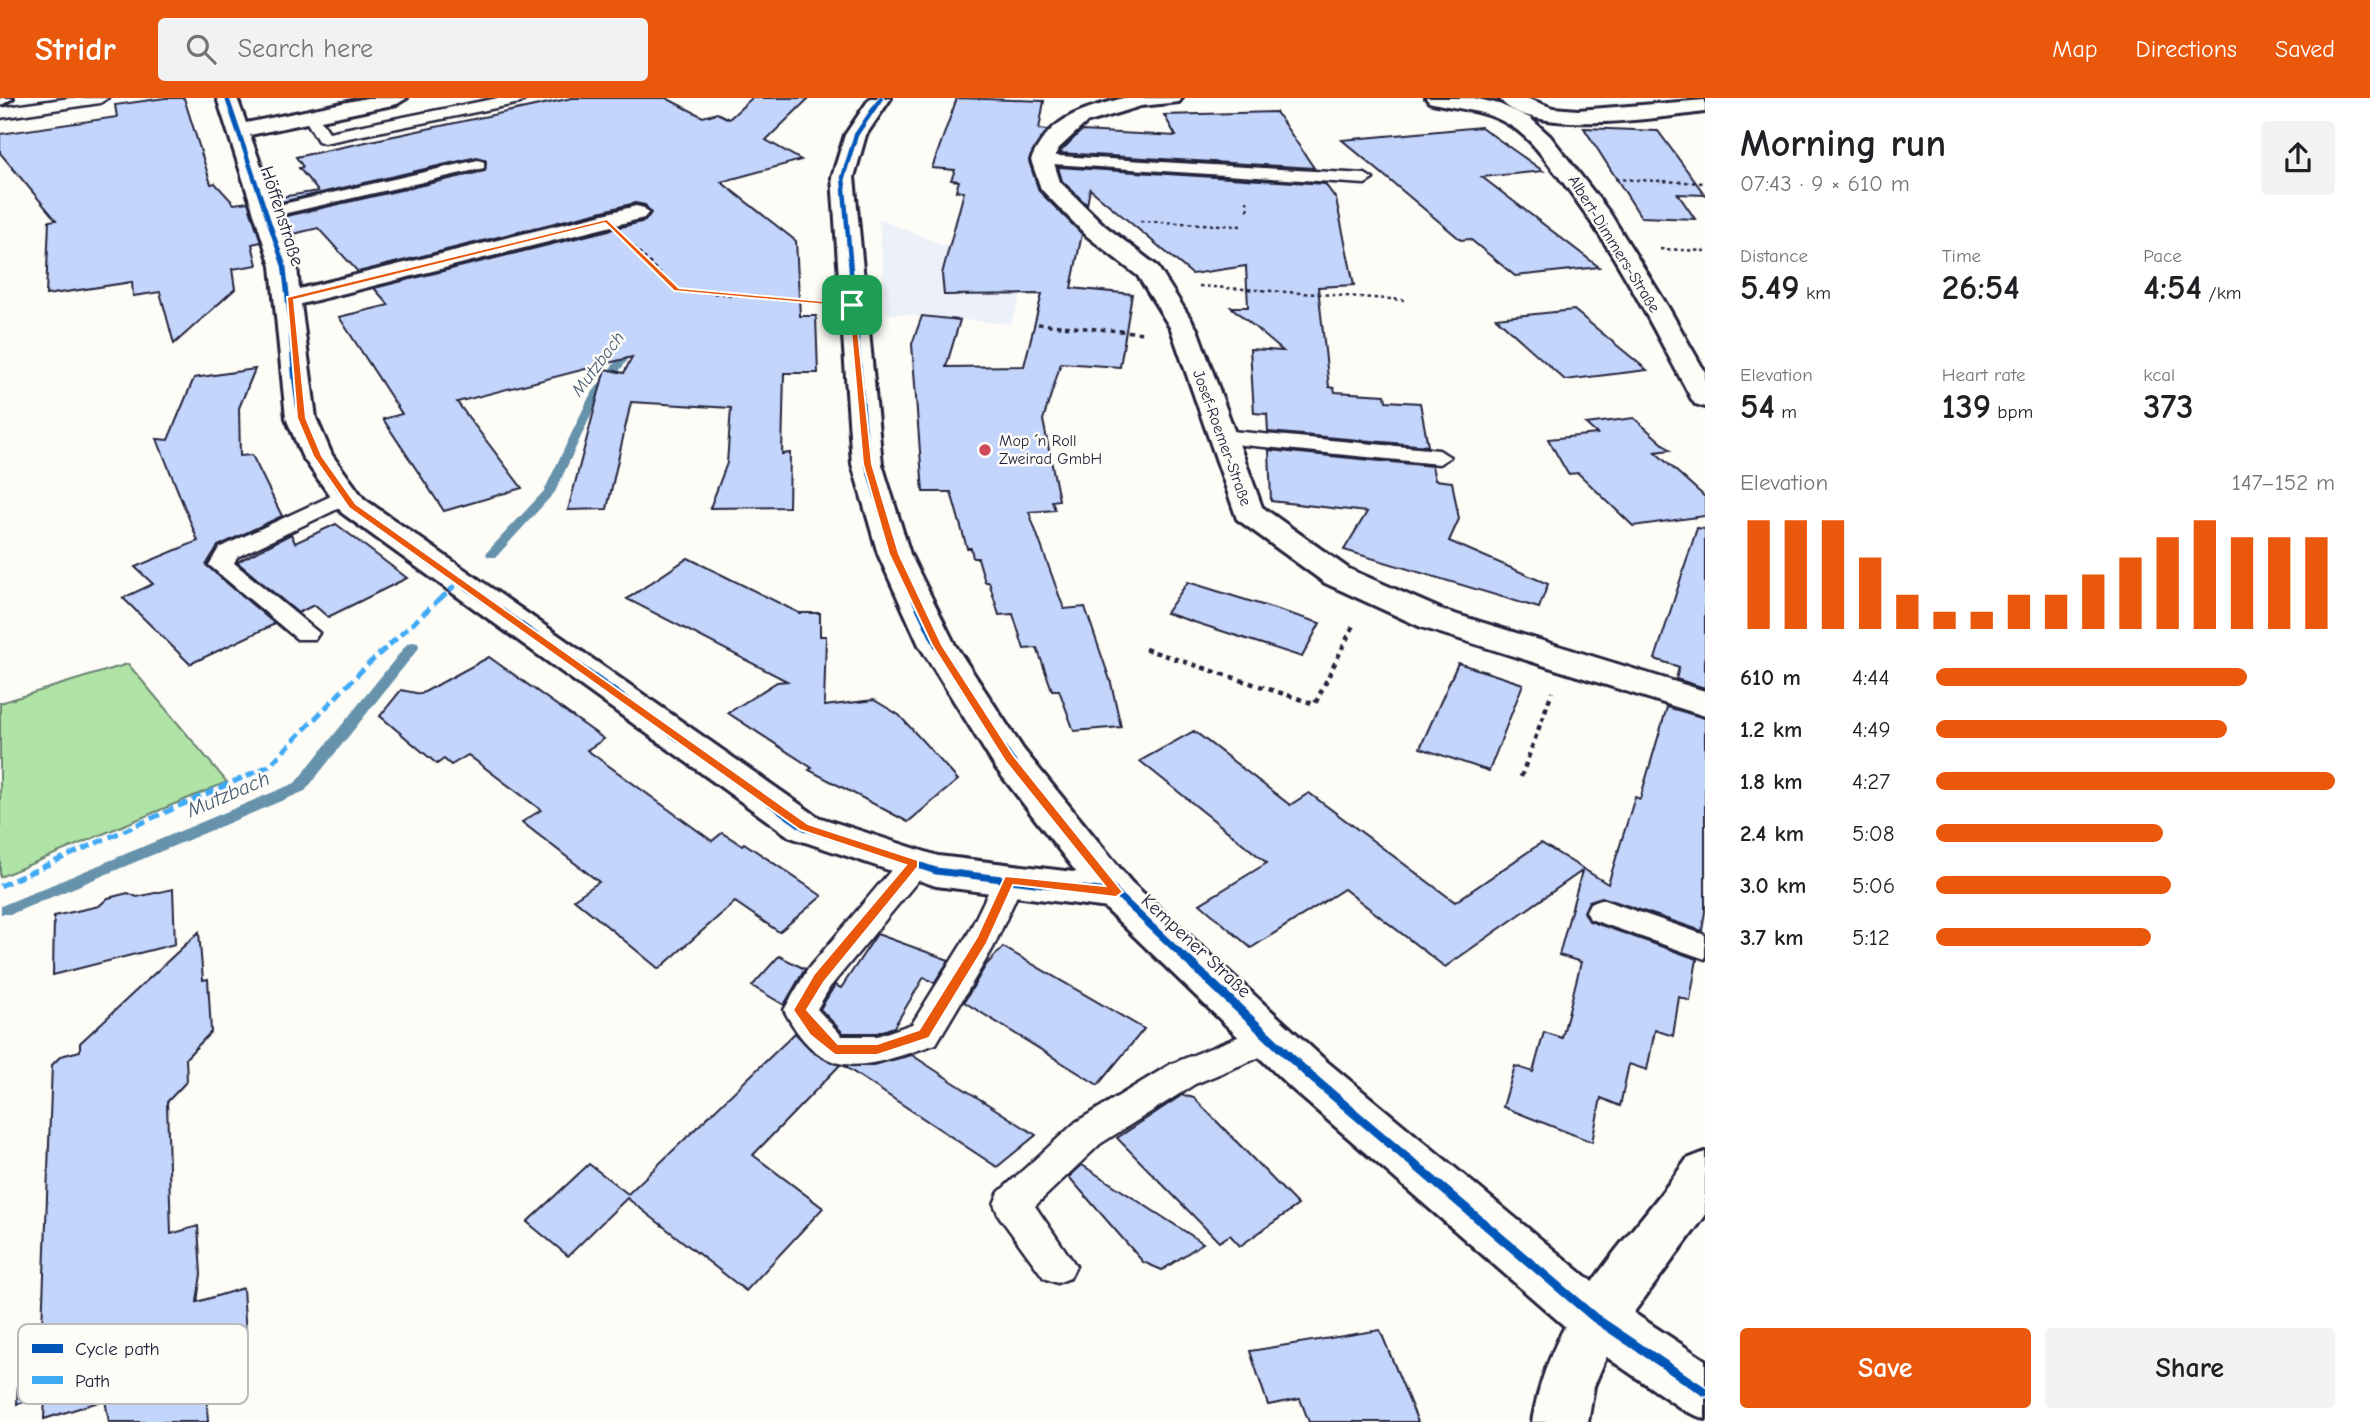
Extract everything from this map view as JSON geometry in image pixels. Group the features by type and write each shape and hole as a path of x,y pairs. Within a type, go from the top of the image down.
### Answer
{"street":[{"name":"Höffenstraße","path":"227,98 284,266 290,299 301,418 317,456 353,506 804,827 936,871 1116,892"},
{"path":"237,131 397,98"},
{"name":"Kempener Straße","path":"881,98 853,138 843,177 867,464 894,554 937,645 1009,758 1116,892 1270,1038 1595,1318 1705,1392"},
{"path":"1042,160 1048,146 1078,118 1139,100 1172,98"},
{"path":"1436,98 1509,105 1581,117 1705,106"},
{"name":"Albert-Dimmers-Straße","path":"1509,105 1572,177 1638,277 1705,398"},
{"name":"Josef-Roemer-Straße","path":"1042,160 1049,184 1094,229 1148,271 1155,282 1186,336 1248,512 1337,576 1433,619 1705,704"},
{"path":"290,299 636,213"},
{"path":"1560,1422 1562,1396 1595,1318 1705,1174"}],"lane":[{"path":"0,113 100,98"},
{"path":"311,116 324,138 520,98"},
{"path":"1042,160 1365,178"},
{"path":"265,213 478,164"},
{"path":"1220,437 1439,457"},
{"path":"306,633 221,565 227,553 345,496"},
{"path":"914,863 819,978 800,1010 814,1031 835,1050 877,1050 924,1034 982,939 1009,880"},
{"path":"1601,911 1705,947"},
{"path":"1057,1266 1012,1204 1088,1133 1183,1074 1270,1038"}],"path":[{"path":"1572,177 1705,183"},
{"path":"1094,229 1151,219 1241,226"},
{"path":"607,221 676,290 852,305"},
{"path":"1155,282 1404,300"},
{"path":"1038,324 1186,336"},
{"path":"1145,649 1315,704 1370,591"},
{"path":"1521,777 1564,659"}],"shaded area":[{"path":"879,219 1028,280 1010,324 886,313"}],"green space":[{"path":"128,664 227,782 0,877 0,703"}],"building":[{"path":"184,98 211,184 215,183 234,204 248,202 261,242 252,244 257,265 232,269 235,289 174,344 160,292 133,296 132,282 46,295 49,221 56,220 0,153 0,134 117,117 115,105"},
{"path":"572,98 666,98 703,117 717,113 729,119 752,98 809,98 766,140 801,160 721,182 796,241 800,316 816,316 818,373 784,373 782,454 790,453 789,507 710,508 727,463 731,408 631,402 607,509 568,510 605,369 624,373 632,357 457,402 522,488 444,511 383,419 402,414 339,317 389,305 374,288 645,221 651,213 645,205 635,203 358,272 318,228 289,235 282,217 485,171 486,160 477,157 277,203 275,198 318,191 299,168 303,167 296,157"},
{"path":"957,98 1044,101 1039,129 1048,130 1029,161 1039,191 1082,234 1071,288 1132,294 1120,367 1061,363 1043,420 1059,500 1052,501 1055,510 1029,512 1064,609 1085,607 1111,683 1121,727 1074,731 1059,690 1052,690 1037,648 1024,649 1013,614 999,615 978,558 973,558 971,548 967,548 951,492 923,492 912,344 922,316 960,320 946,367 1024,366 1042,294 944,295 942,274 964,192 956,191 959,181 951,180 955,170 932,168"},
{"path":"1276,112 1314,168 1059,153 1081,131 1176,136 1164,115"},
{"path":"1481,127 1543,171 1482,177 1599,267 1515,276 1470,239 1461,240 1342,140"},
{"path":"1584,128 1658,131 1705,195 1678,194 1695,219 1641,217"},
{"path":"1058,167 1325,184 1336,199 1354,285 1318,287 1329,387 1334,388 1335,392 1385,395 1386,401 1420,403 1428,446 1268,432 1267,414 1254,413 1250,349 1283,351 1231,307 1248,307 1246,266 1192,274 1090,189 1087,205 1062,181"},
{"path":"1574,310 1647,370 1565,380 1496,318"},
{"path":"255,369 239,408 240,456 252,455 282,516 218,546 206,565 275,624 190,664 123,598 153,584 135,567 198,541 157,439 168,440 194,378"},
{"path":"1634,418 1670,450 1655,452 1705,497 1705,516 1633,526 1578,473 1568,474 1548,439 1597,434 1586,424"},
{"path":"1269,450 1432,466 1435,480 1452,482 1459,519 1449,541 1548,584 1539,608 1344,550 1367,512 1271,501"},
{"path":"336,524 407,578 328,617 314,605 298,613 237,562 291,534 295,543"},
{"path":"1697,528 1705,529 1705,688 1676,679 1679,667 1655,659"},
{"path":"688,558 799,613 820,613 820,636 826,636 824,706 874,700 899,715 958,780 908,822 809,770 812,768 728,713 777,682 787,681 627,599"},
{"path":"1188,582 1320,623 1302,657 1166,613"},
{"path":"489,657 604,739 587,750 712,841 722,833 742,845 744,843 822,896 779,932 735,902 659,969 574,899 599,882 522,822 541,810 468,755 451,765 444,759 437,764 380,716 401,690 421,694"},
{"path":"1458,663 1523,684 1489,771 1420,748"},
{"path":"1667,707 1705,718 1705,912 1702,931 1602,897 1589,901 1584,912 1589,921 1697,959 1690,1001 1679,997 1673,1036 1655,1030 1647,1070 1629,1064 1620,1106 1601,1098 1592,1142 1503,1107 1515,1066 1533,1072 1544,1032 1562,1038 1581,962 1559,955 1582,871 1445,967 1344,889 1251,948 1200,904 1267,863 1140,761 1194,731 1290,805 1309,793 1455,902 1541,843 1608,884 1635,797 1640,799"},
{"path":"173,889 175,944 53,975 54,916 99,906 108,898 128,893 137,897"},
{"path":"199,932 203,980 208,979 211,1032 186,1058 187,1081 167,1102 171,1234 198,1226 201,1274 197,1302 243,1288 245,1324 42,1324 52,1065 61,1056 80,1051 80,1043"},
{"path":"877,934 949,960 934,983 924,977 894,1027 877,1033 843,1033 820,1009 835,985 841,988"},
{"path":"1003,947 1144,1029 1098,1085 964,1002 986,965"},
{"path":"779,956 805,969 784,1005 752,986"},
{"path":"795,1033 814,1053 840,1065 753,1155 823,1208 746,1291 627,1198 568,1256 527,1222 589,1164 628,1194"},
{"path":"912,1055 1036,1135 997,1167 844,1066 869,1066"},
{"path":"1182,1095 1194,1098 1298,1205 1240,1246 1230,1235 1219,1242 1117,1138"},
{"path":"1082,1165 1203,1243 1162,1270 1143,1262 1069,1177"},
{"path":"1380,1330 1418,1422 1309,1422 1300,1399 1268,1405 1250,1351"},
{"path":"45,1404 92,1404 44,1419"},
{"path":"106,1404 207,1404 208,1422 109,1422"}],"waterway":[{"name":"Mutzbach","path":"492,554 549,492 594,397 633,346"},
{"name":"Mutzbach","path":"6,910 300,787 413,646"}],"marked path":[{"path":"0,886 269,766 365,667 458,583"}],"cycle path":[{"path":"227,98 284,266 301,418 317,456 353,506 804,827 936,871 1116,893"},
{"path":"881,98 856,135 843,177 867,464 894,554 937,645 1009,758 1116,893 1308,1074 1595,1318 1705,1392"}],"place":[{"name":"Mop ´n Roll Zweirad GmbH","path":"985,450"}],"route":[{"path":"607,221 676,290 852,305 867,464 894,554 937,645 1009,758 1116,892 1009,880 982,939 924,1034 877,1050 835,1050 814,1031 800,1010 819,978 859,933 914,863 804,827 353,506 317,456 301,418 290,299 607,221"}]}
